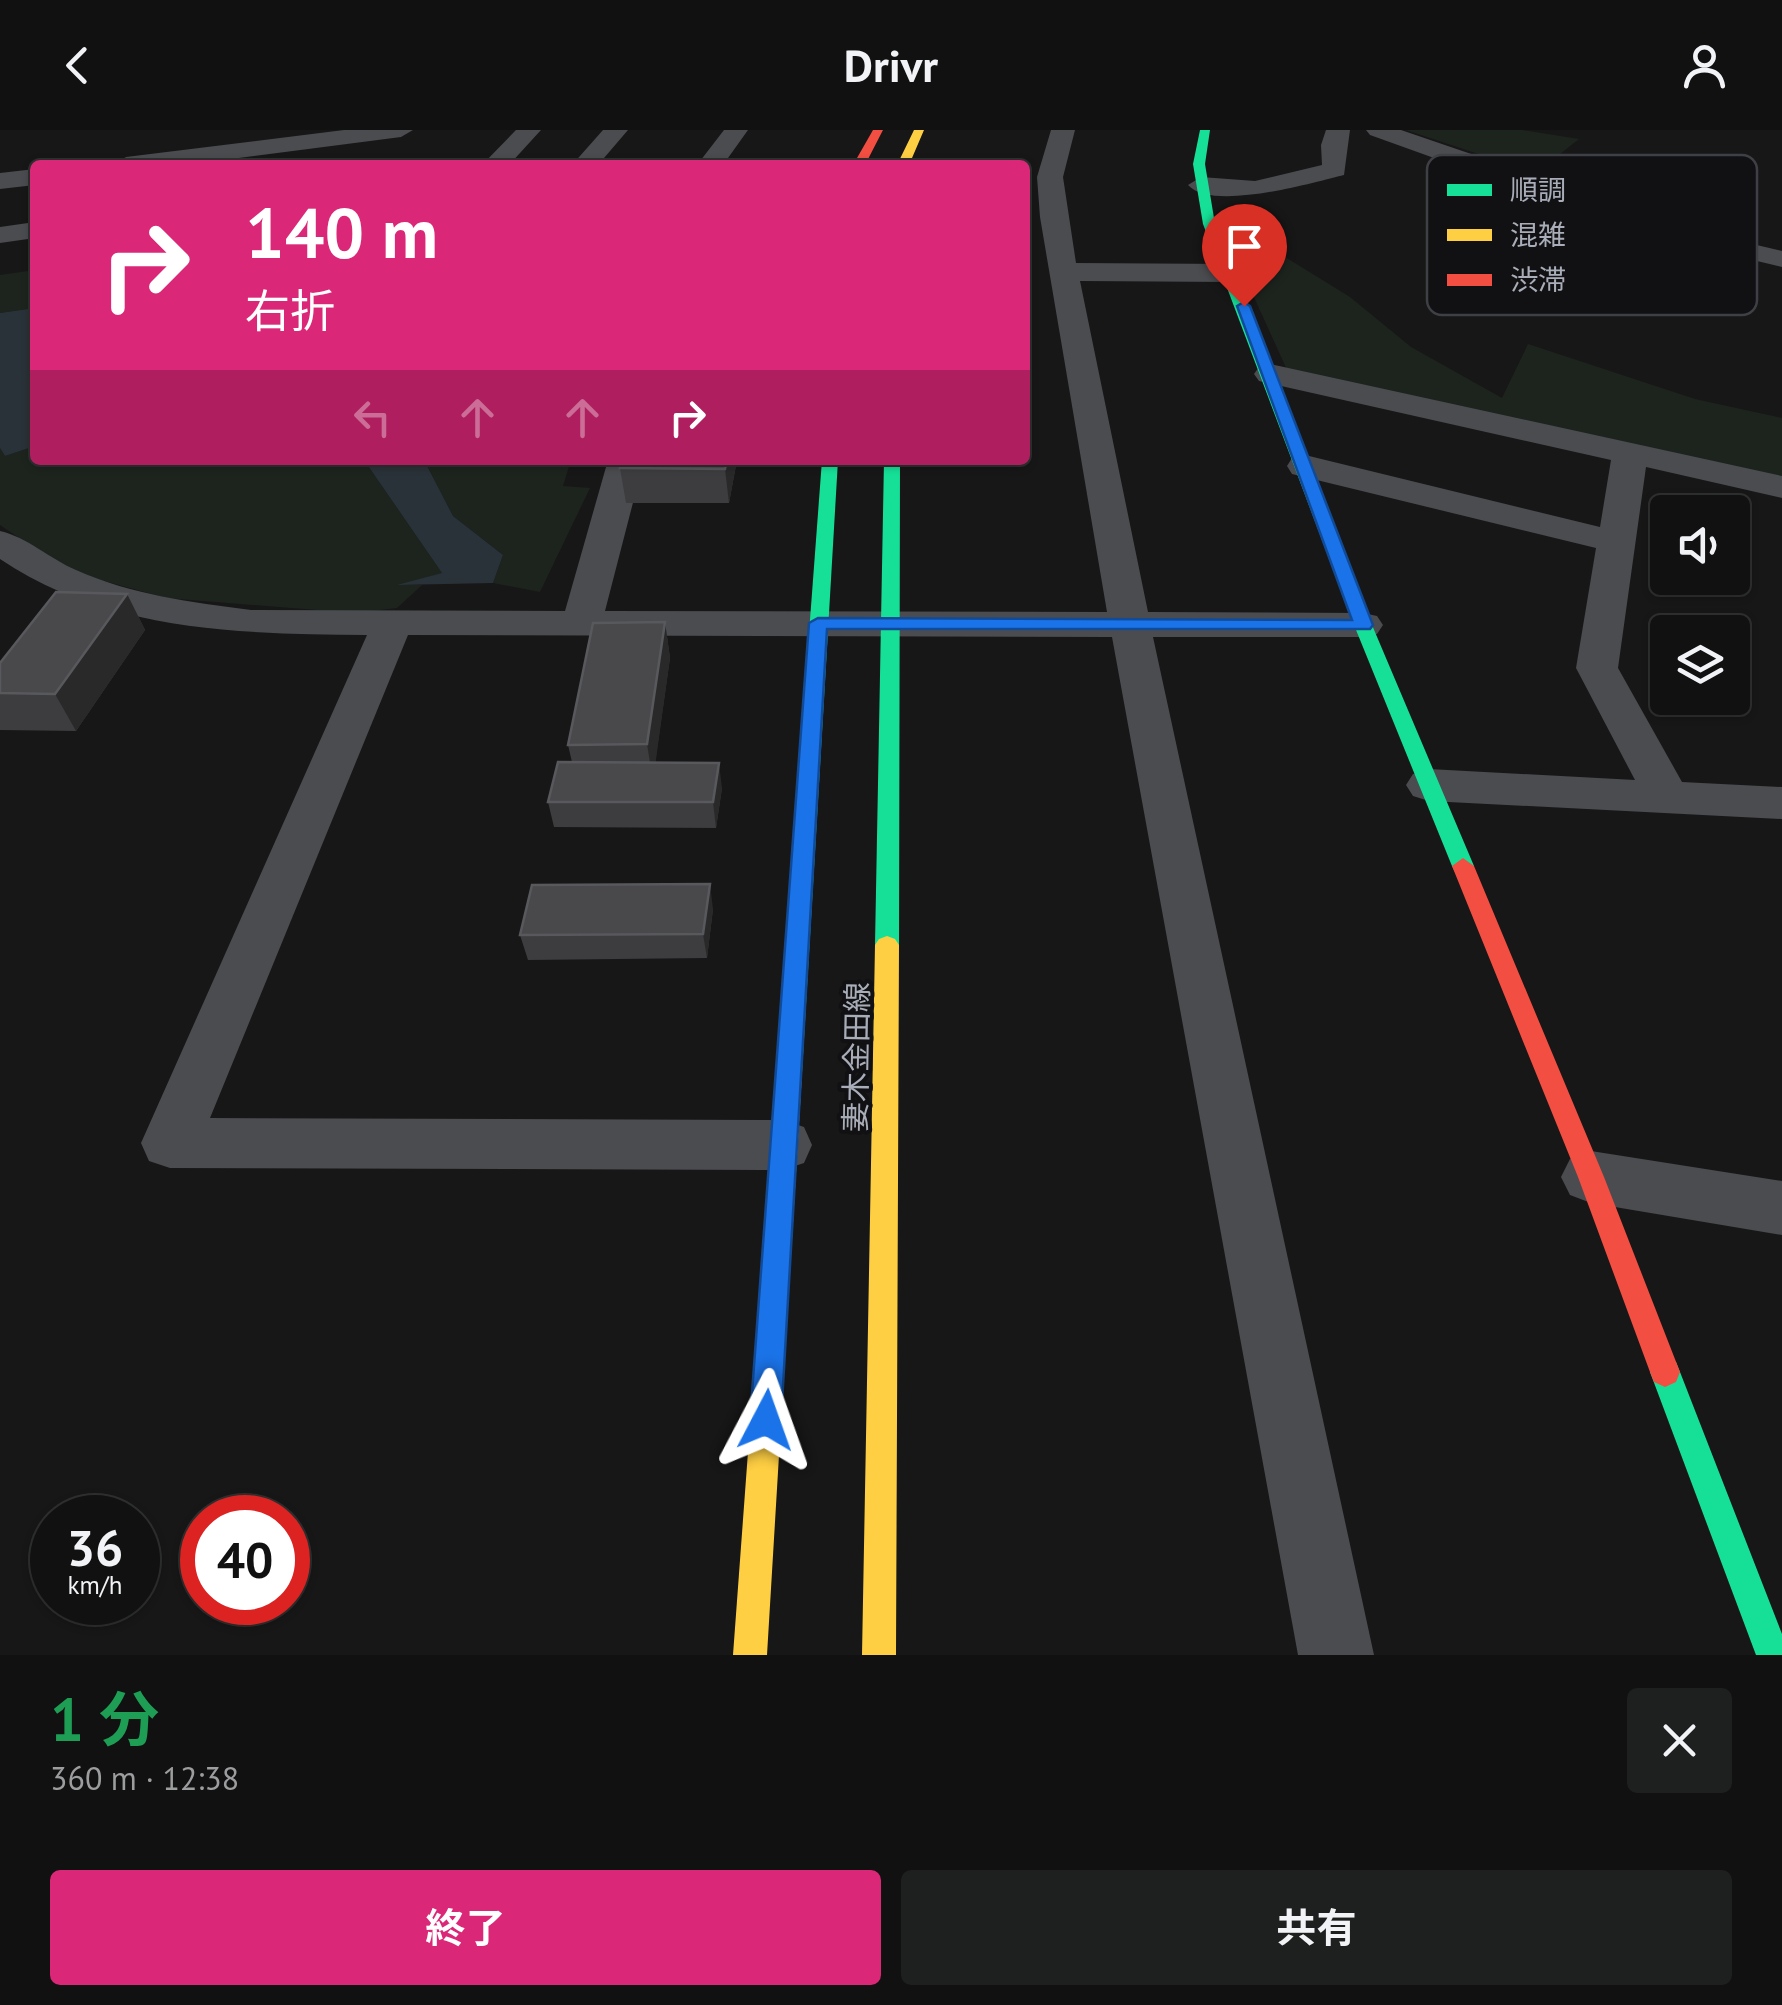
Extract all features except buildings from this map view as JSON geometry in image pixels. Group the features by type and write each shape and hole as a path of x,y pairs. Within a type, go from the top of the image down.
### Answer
{"street":[{"path":"178,130 180,158"},
{"path":"165,160 401,130"},
{"path":"500,160 529,130"},
{"path":"590,160 616,130"},
{"path":"714,160 736,130"},
{"path":"862,160 878,130"},
{"path":"906,160 919,130"},
{"path":"1063,130 1050,178 1064,272 1130,624 1336,1655"},
{"path":"1204,130 1199,164 1209,224 1270,374 1363,625 1591,1177 1773,1655"},
{"path":"1201,186 1255,189 1335,170 1333,145 1338,130"},
{"path":"1378,130 1450,155"},
{"path":"0,181 30,177"},
{"path":"0,234 30,231"},
{"path":"1757,252 1782,259"},
{"path":"1064,272 1230,273"},
{"path":"1270,374 1782,487"},
{"path":"1630,453 1597,668 1666,794"},
{"path":"582,623 625,465"},
{"path":"750,1655 830,465"},
{"name":"妻木金田線","path":"879,1655 892,465"},
{"path":"1305,466 1617,542"},
{"path":"0,542 89,607 251,622 1363,625"},
{"path":"392,624 170,1143 783,1144"},
{"path":"1429,785 1666,794 1782,804"},
{"path":"1591,1177 1782,1208"}],"shaded area":[{"path":"1406,130 1522,130 1579,139 1559,155 1482,155"},
{"path":"1243,231 1350,297 1411,347 1502,398 1528,344 1695,399 1782,418 1782,481 1288,372 1227,238"},
{"path":"30,271 30,309 0,313 0,275"},
{"path":"30,309 30,448 5,456 0,448 0,313"},
{"path":"0,448 5,456 30,448 30,465 367,465 442,573 403,585 422,585 397,608 355,613 166,598 68,571 0,525"},
{"path":"367,465 427,465 453,516 503,555 493,583 397,585 442,573"},
{"path":"427,465 569,465 563,486 590,488 540,592 493,583 503,555 453,516"}],"traffic: fast":[{"path":"1205,130 1199,164 1209,224 1363,625 1463,866"},
{"path":"789,1073 830,465"},
{"path":"887,945 892,465"},
{"path":"1665,1372 1773,1655"}],"traffic: slow":[{"path":"905,160 919,130"},
{"path":"879,1655 887,945"},
{"path":"750,1655 789,1073"}],"traffic: jam":[{"path":"862,160 878,130"},
{"path":"1463,866 1591,1177 1665,1372"}],"route":[{"path":"766,1420 818,623 1363,625 1244,306"}]}
